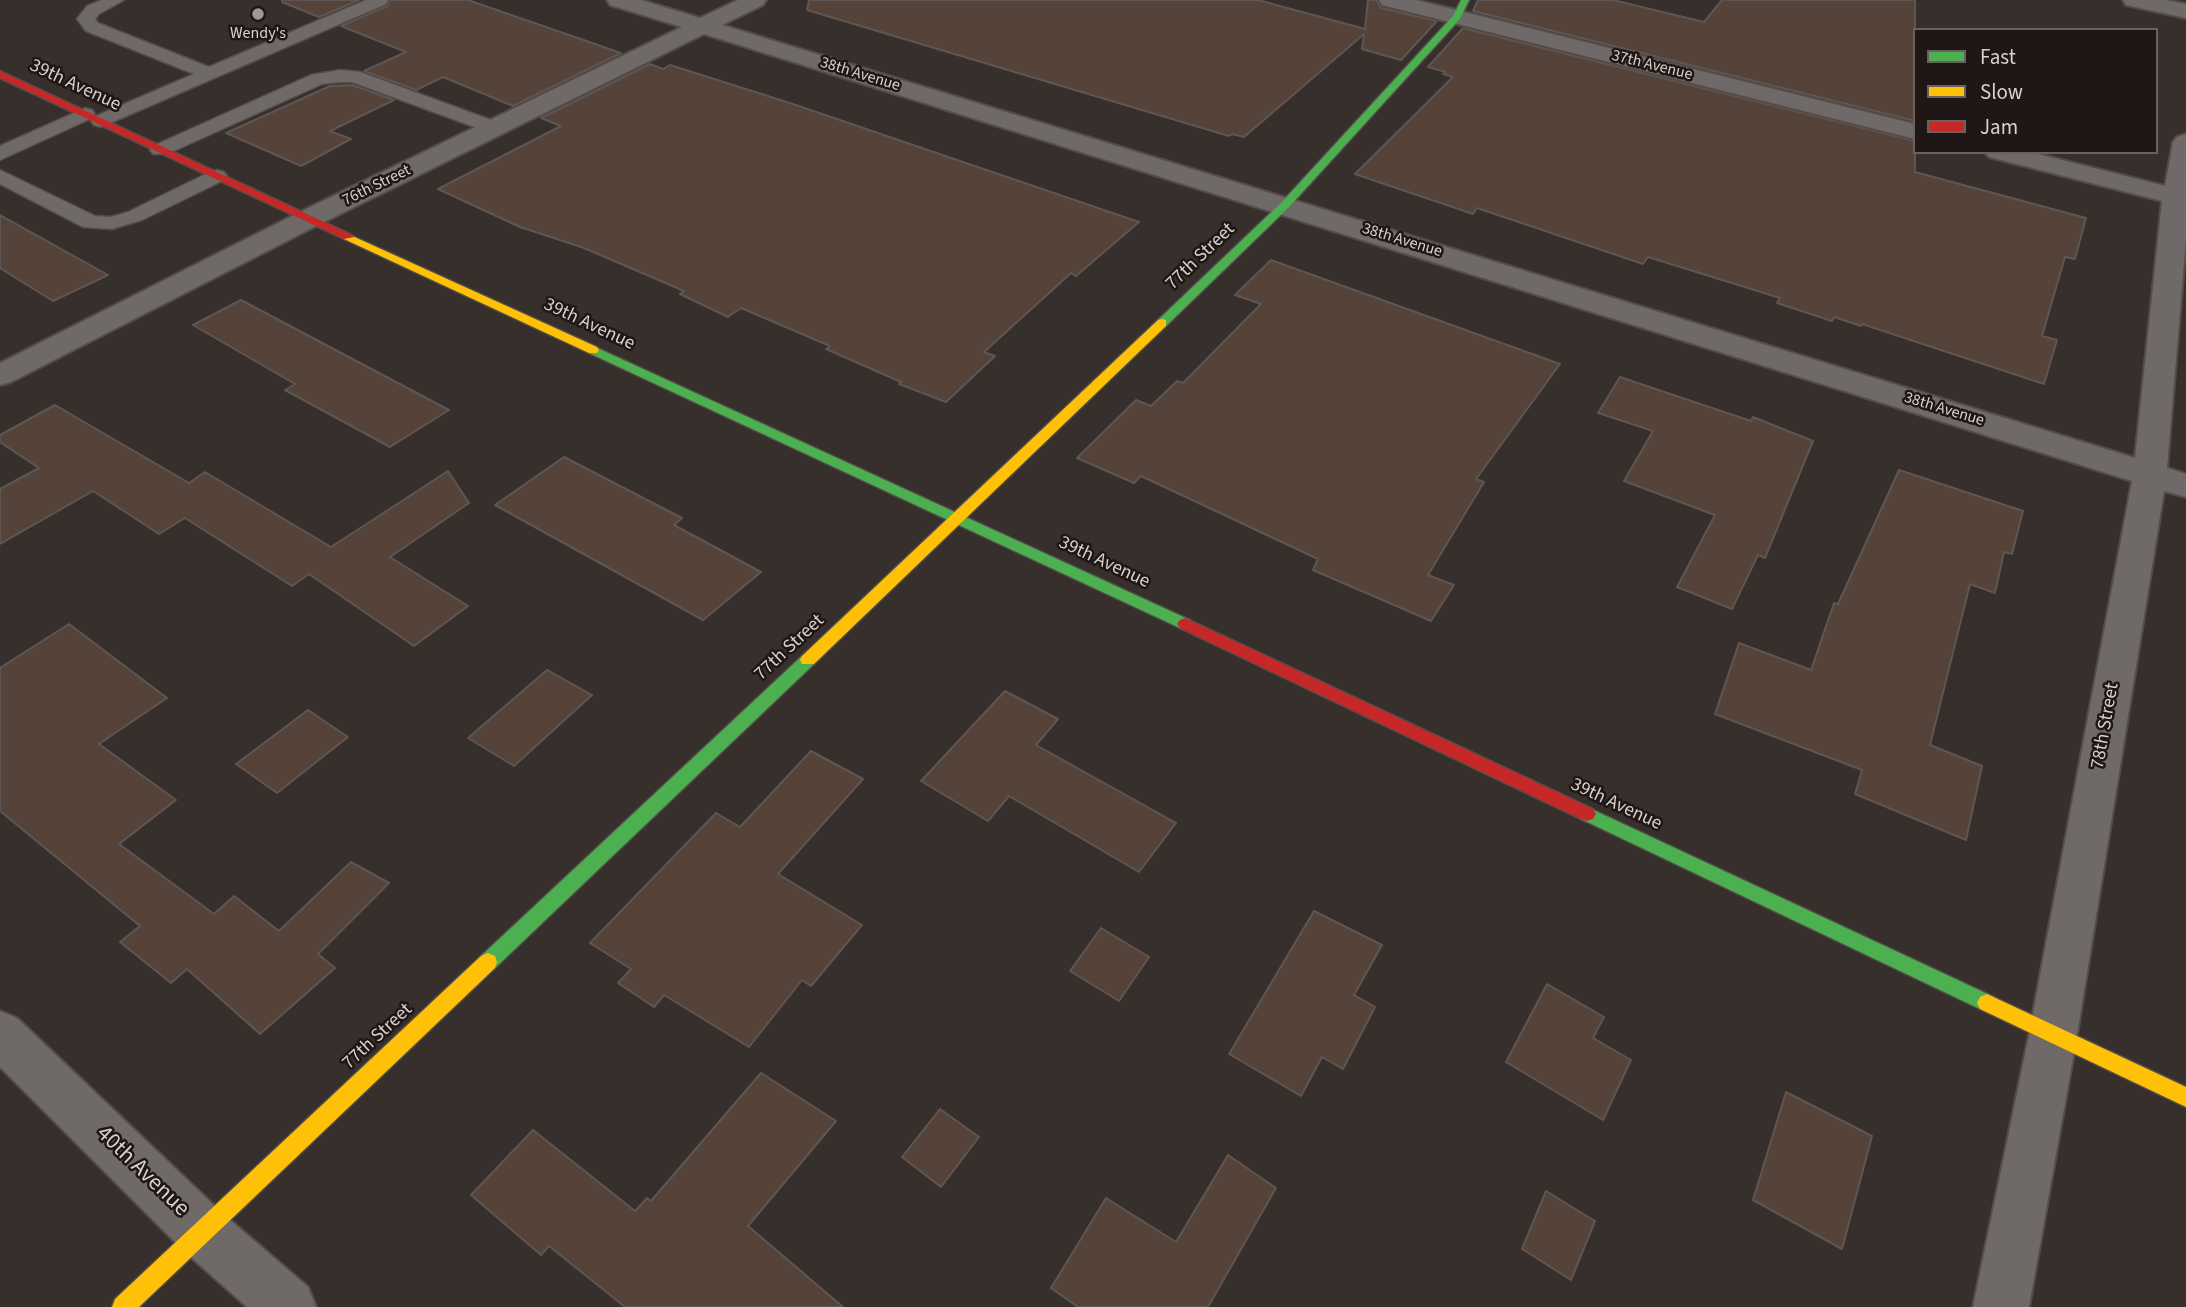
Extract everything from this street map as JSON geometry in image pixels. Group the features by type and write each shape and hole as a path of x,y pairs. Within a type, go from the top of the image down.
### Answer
{"main road":[{"name":"77th Street","path":"123,1307 959,518 1285,205 1461,8"},
{"name":"39th Avenue","path":"2,76 959,518 2186,1097"}],"street":[{"name":"38th Avenue","path":"618,0 2168,480"},
{"name":"76th Street","path":"0,375 308,219 755,0"},
{"name":"37th Avenue","path":"1390,0 1461,8 1913,131"},
{"path":"2134,0 2186,11"},
{"name":"78th Street","path":"2001,1307 2053,1035 2168,480 2186,142"},
{"path":"2005,154 2181,198"},
{"name":"40th Avenue","path":"0,1034 203,1232 288,1307"}],"lane":[{"path":"116,0 93,10 86,19 92,27 210,74"},
{"path":"0,154 210,74 380,0"},
{"path":"160,149 318,79 340,76 354,76 495,128"},
{"path":"0,176 91,222 112,223 135,216 217,176"}],"building":[{"path":"282,0 359,0 319,17"},
{"path":"390,0 468,0 621,53 513,106 443,77 416,90 364,71 406,52 341,26 387,6"},
{"path":"809,0 1258,0 1365,29 1368,0 1376,0 1381,8 1437,21 1401,60 1362,49 1364,34 1244,137 1232,134 1229,136 807,10"},
{"path":"1478,0 1613,0 1704,22 1722,0 1915,0 1913,121 1473,11"},
{"path":"1463,28 1913,140 1915,172 2086,218 2075,259 2065,257 2042,336 2057,340 2044,384 1862,324 1861,326 1834,317 1832,321 1777,303 1780,298 1648,257 1643,264 1477,208 1473,214 1355,174 1453,77 1428,67"},
{"path":"650,64 663,69 670,65 790,103 1139,222 1076,276 1071,273 984,352 995,356 946,402 899,384 901,382 826,349 830,346 741,308 728,317 680,294 684,291 584,248 520,227 438,189 561,126 541,118"},
{"path":"352,85 394,100 330,131 351,139 301,166 226,133 330,86"},
{"path":"0,215 108,275 53,301 0,268"},
{"path":"1271,260 1560,364 1476,479 1484,482 1428,575 1454,585 1431,621 1313,570 1318,559 1141,476 1134,483 1077,458 1136,400 1151,406 1177,381 1183,383 1261,304 1235,295"},
{"path":"241,300 449,410 390,447 285,390 295,384 193,325"},
{"path":"1620,377 1751,421 1753,417 1813,441 1765,558 1758,555 1732,609 1677,587 1715,515 1624,481 1653,431 1598,413"},
{"path":"55,405 189,483 205,472 331,547 448,471 469,503 390,557 468,606 414,646 309,574 292,586 185,518 159,534 93,491 0,544 0,489 39,468 0,442 0,435"},
{"path":"564,457 682,518 674,525 761,572 703,620 495,505"},
{"path":"1899,470 2023,511 2012,554 2004,552 1995,593 1970,584 1930,745 1982,766 1966,840 1855,794 1862,770 1715,714 1739,643 1811,670 1834,603 1838,604"},
{"path":"69,624 167,698 99,744 176,800 119,844 214,914 234,896 279,931 351,862 389,883 318,954 335,968 260,1034 187,969 171,983 120,942 140,926 0,811 0,668"},
{"path":"547,670 592,695 514,766 468,738"},
{"path":"1005,691 1058,719 1036,745 1176,823 1139,872 1009,796 988,821 921,781"},
{"path":"308,710 348,737 277,793 236,764"},
{"path":"811,751 863,779 778,874 862,925 811,986 802,980 749,1047 664,995 654,1007 618,983 631,969 590,943 716,813 740,827"},
{"path":"1314,911 1382,945 1354,995 1375,1007 1343,1069 1322,1057 1301,1096 1229,1054"},
{"path":"1101,928 1149,957 1119,1001 1070,971"},
{"path":"1547,984 1604,1017 1593,1038 1631,1060 1603,1120 1506,1062"},
{"path":"761,1073 836,1121 748,1226 843,1307 625,1307 549,1246 541,1255 471,1195 533,1130 635,1211 647,1198 651,1201"},
{"path":"1786,1092 1872,1136 1842,1249 1753,1200"},
{"path":"940,1109 979,1137 941,1187 902,1157"},
{"path":"1228,1155 1276,1188 1208,1307 1078,1307 1051,1288 1106,1198 1176,1242"},
{"path":"1546,1191 1595,1221 1571,1280 1522,1249"}],"traffic: fast":[{"path":"1162,323 1285,205 1457,17 1465,0"},
{"path":"593,350 1185,624"},
{"path":"488,962 808,660"},
{"path":"1587,814 1987,1003"}],"traffic: slow":[{"path":"348,237 593,350"},
{"path":"808,660 1162,323"},
{"path":"123,1307 488,962"},
{"path":"1987,1003 2186,1097"}],"traffic: jam":[{"path":"0,74 348,237"},
{"path":"1185,624 1587,814"}],"place":[{"name":"Wendy's","path":"258,14"}]}
